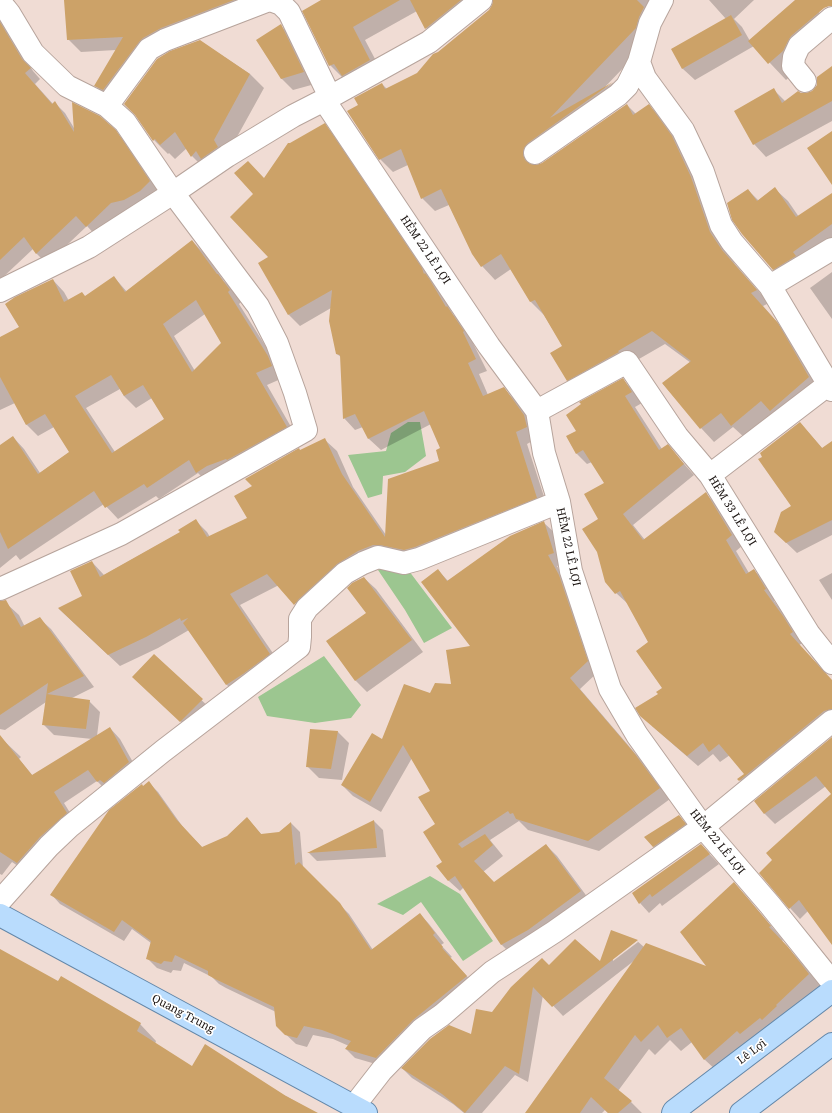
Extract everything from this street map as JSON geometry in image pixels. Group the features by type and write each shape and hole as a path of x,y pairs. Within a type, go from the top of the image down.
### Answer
{"main road":[{"name":"Quang Trung","path":"0,915 360,1110"},
{"name":"Lê Lợi","path":"673,1113 680,1106 832,991"},
{"path":"741,1113 832,1044"}],"street":[{"name":"HẺM 22 LÊ LỢI","path":"270,0 281,4 289,12 327,98 489,346 537,411 544,453 559,502 571,570 610,689 637,735 703,827 770,905 832,982"},
{"path":"107,106 149,49 165,40 270,0"},
{"path":"0,291 89,247 227,156 293,116 429,42 481,0"},
{"path":"535,153 618,95 627,86 639,62 650,23 662,0"},
{"path":"0,2 9,13 32,53 67,86 107,106 125,122 172,193 258,306 277,344 295,393 306,430 121,534 0,589"},
{"path":"804,81 794,66 794,57 799,46 832,18"},
{"path":"639,62 646,78 683,130 703,172 721,225 732,242 770,286 831,387 710,475"},
{"path":"770,286 832,249"},
{"name":"HẺM 33 LÊ LỢI","path":"537,411 627,362 677,436 710,475 809,634 832,663"},
{"path":"0,901 49,846 69,827 163,751 299,647 300,619 307,608 345,574 363,563 378,557 404,563 419,559 559,502"},
{"path":"360,1110 382,1070 422,1029 442,1015 492,972 554,932 703,827 832,721"}],"green space":[{"path":"408,422 420,422 426,456 405,472 383,476 382,494 368,498 348,455 386,451 391,433"},
{"path":"391,562 406,567 452,628 424,643 405,610 378,570"},
{"path":"324,656 361,705 351,718 315,723 267,716 258,697"},
{"path":"430,876 460,894 493,941 463,961 421,902 403,915 377,904"}],"building":[{"path":"64,0 234,0 161,28 143,38 103,90 94,86 123,37 67,40"},
{"path":"321,0 400,0 353,27 370,60 342,76 334,64 329,66 302,11"},
{"path":"410,0 461,0 425,29"},
{"path":"493,0 637,0 644,7 636,28 550,118 613,82 528,143 524,148 523,154 525,160 530,164 536,165 542,163 627,104 633,115 649,104 672,136 691,177 710,232 722,250 757,290 751,293 778,323 809,377 770,411 761,401 731,426 721,413 700,429 662,383 691,361 652,331 618,351 619,352 567,381 550,353 562,346 535,300 530,302 501,254 481,267 472,254 441,189 421,199 401,149 379,160 347,111 358,105 354,98 382,83 385,89 417,73 433,54 438,52 489,10"},
{"path":"795,0 832,0 832,6 824,8 791,36 783,51 768,64 748,41"},
{"path":"731,15 742,35 682,69 671,49"},
{"path":"0,22 22,59 31,68 25,73 52,104 55,101 74,132 72,102 100,116 116,130 150,181 140,191 124,200 111,203 86,227 76,216 36,254 24,237 0,260"},
{"path":"281,24 304,72 281,79 256,40"},
{"path":"200,40 250,74 214,140 218,147 201,159 196,151 191,157 175,132 160,145 155,139 153,141 135,115 124,104 157,59 170,51"},
{"path":"832,66 832,101 753,145 734,111 774,88 782,103 798,91 801,93 806,93 812,91 817,85 817,77"},
{"path":"325,123 422,268 424,274 425,273 430,280 446,307 447,306 464,331 463,332 476,359 468,363 483,396 504,387 524,415 527,427 516,432 537,498 415,547 404,550 373,545 358,551 337,564 294,605 267,574 230,594 270,654 226,685 183,623 188,618 181,621 180,618 146,637 108,655 58,608 82,596 70,571 92,561 100,577 180,532 178,530 196,519 207,537 247,518 234,496 252,486 245,479 299,448 300,450 325,438 342,474 385,537 388,479 439,461 436,450 440,448 424,411 368,439 355,414 343,419 340,355 336,354 329,321 332,290 288,315 258,263 268,257 230,217 253,194 234,173 248,161 264,178 288,143"},
{"path":"832,131 832,185 807,148"},
{"path":"775,187 796,217 832,193 832,224 793,252 796,256 773,270 732,220 727,203 748,189 757,201"},
{"path":"192,240 230,290 228,292 268,356 272,366 256,373 287,427 227,460 226,459 207,466 196,473 189,460 147,488 144,484 105,508 94,491 8,549 0,532 0,445 13,436 38,474 69,452 45,414 26,425 0,377 0,337 19,327 5,304 15,297 53,279 64,302 82,292 85,296 114,276 125,292","holes":["196,300 221,343 192,372 163,324","111,375 124,396 143,385 164,419 112,453 75,396"]},
{"path":"623,378 632,392 625,396 659,450 668,444 684,464 623,514 643,540 706,492 732,535 726,540 746,574 754,569 766,589 764,590 793,632 790,634 832,680 832,709 824,711 739,781 737,779 744,774 719,744 709,752 703,743 687,756 640,716 635,708 658,694 656,692 662,688 636,651 648,642 620,591 615,594 605,582 597,552 582,529 598,519 584,494 604,483 583,450 576,454 566,436 576,431 566,415 581,404 579,402"},
{"path":"800,422 822,448 832,441 832,520 786,543 774,532 781,512 791,506 758,459 762,457 760,453"},
{"path":"544,521 554,553 548,555 559,575 588,661 570,678 635,754 660,788 588,841 516,819 513,813 510,814 508,811 458,844 462,848 485,834 493,845 474,861 494,882 546,844 581,891 528,930 501,945 455,876 448,881 436,866 442,862 423,832 435,824 418,797 430,791 403,745 370,802 341,785 372,733 382,739 404,684 430,693 435,683 451,684 446,650 470,646 421,582 438,569 447,581 510,536"},
{"path":"364,577 412,640 355,681 326,641 366,613 347,588 352,583"},
{"path":"6,600 21,627 40,617 84,676 47,694 90,700 86,729 42,725 48,683 0,715 0,601"},
{"path":"154,654 203,699 180,722 132,677"},
{"path":"110,727 129,762 104,783 100,780 97,782 88,770 54,792 67,813 40,837 17,863 0,852 0,735 32,775"},
{"path":"310,729 338,731 331,769 306,767"},
{"path":"832,737 832,945 799,900 789,909 759,873 772,860 766,853 831,794 816,776 764,814 754,801"},
{"path":"149,781 176,819 202,847 227,836 247,817 261,834 279,832 291,822 295,865 299,862 340,903 371,950 420,913 435,933 433,935 443,947 442,948 467,976 413,1020 376,1058 345,1049 351,1041 322,1030 304,1026 297,1038 285,1035 276,1026 274,1007 215,979 208,975 208,971 175,955 172,962 164,961 161,964 146,959 151,941 122,920 114,932 50,895 109,810 142,784 143,786"},
{"path":"679,815 686,824 653,847 644,837"},
{"path":"374,820 377,848 307,853"},
{"path":"701,844 710,854 652,897 650,894 639,904 632,893"},
{"path":"734,882 771,926 769,927 788,947 809,974 762,1020 760,1018 740,1034 737,1031 704,1060 681,1028 667,1038 658,1025 641,1042 635,1035 604,1078 632,1101 618,1113 608,1113 591,1097 580,1113 525,1113 646,943 706,966 680,932"},
{"path":"611,930 638,940 552,1007 533,987 519,1074 505,1066 465,1113 442,1094 401,1068 430,1039 449,1025 471,1034 476,1009 492,1012 511,987 542,958 549,965 575,939 600,961"},
{"path":"0,949 58,981 61,976 141,1023 137,1031 192,1066 205,1044 286,1096 318,1113 0,1113"}]}
